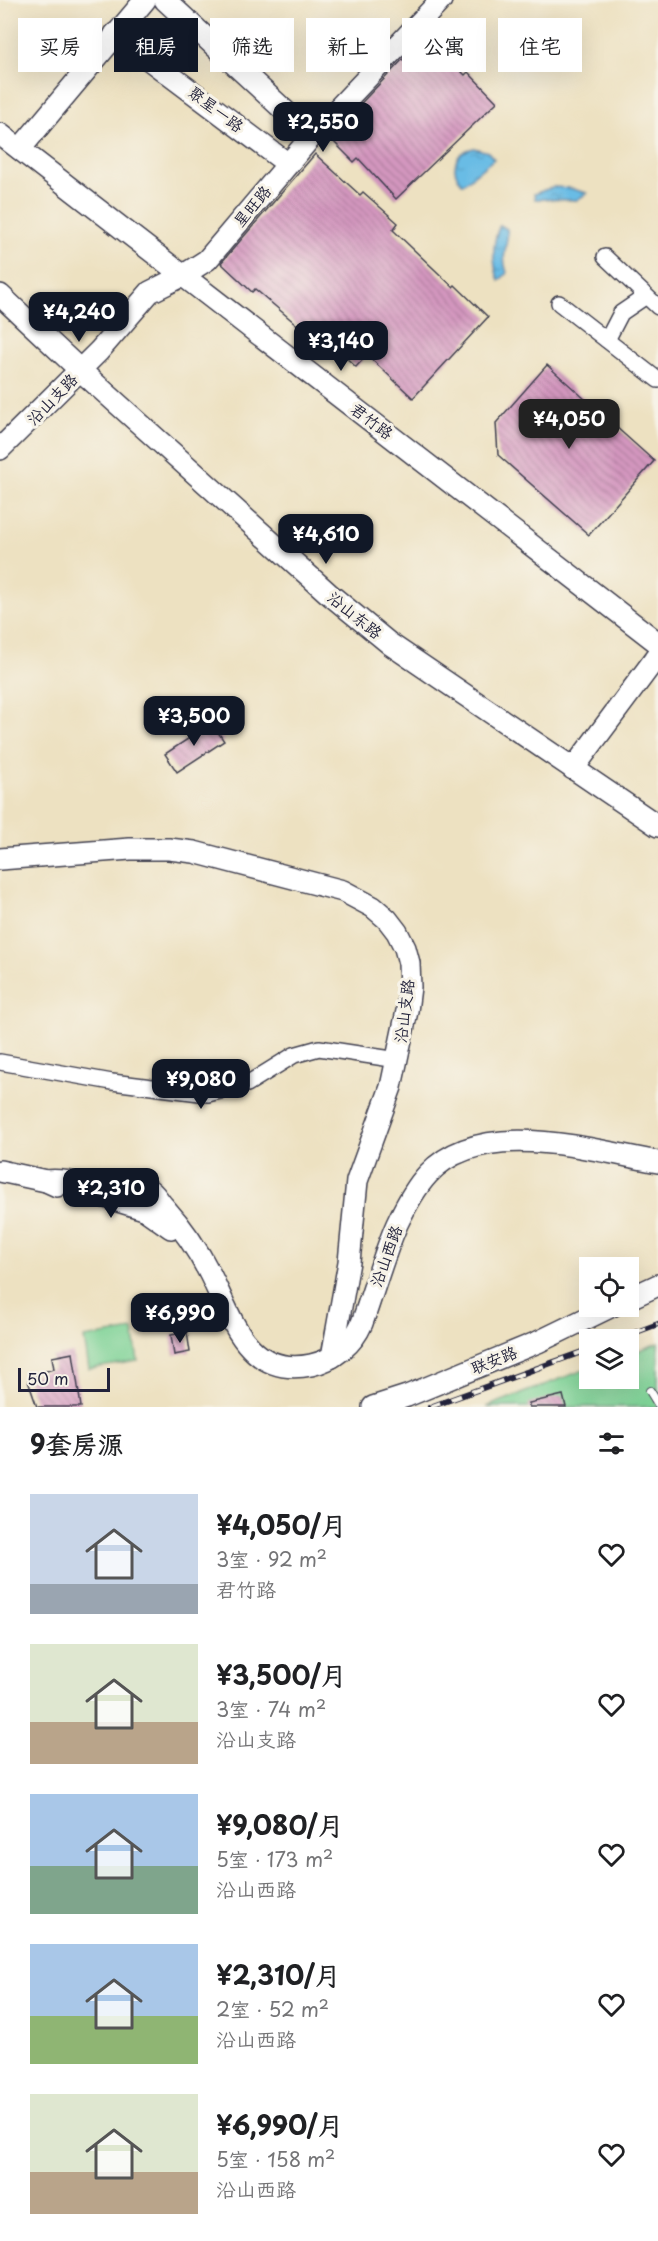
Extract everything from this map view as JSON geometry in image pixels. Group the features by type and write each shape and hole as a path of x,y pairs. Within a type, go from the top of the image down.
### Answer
{"street":[{"path":"129,18 145,0"},
{"path":"165,0 312,136"},
{"name":"星旺路","path":"182,276 207,260 312,136 441,0"},
{"path":"20,149 114,35"},
{"name":"聚星一路","path":"166,72 288,164"},
{"name":"君竹路","path":"0,134 658,643"},
{"path":"605,257 658,307"},
{"name":"沿山支路","path":"0,449 99,351 150,292 182,276"},
{"name":"沿山东路","path":"0,295 80,370 357,618 390,644 658,826"},
{"path":"607,340 621,313 646,296"},
{"path":"559,303 658,380"},
{"path":"573,769 658,655"},
{"name":"沿山支路","path":"0,859 130,849 182,850 224,858 327,886 359,898 373,907 401,939 407,957 410,987 398,1060 389,1093 357,1181 349,1262 332,1357"},
{"path":"0,1062 112,1082 208,1094 247,1084 294,1055 319,1048 398,1060"},
{"name":"沿山西路","path":"0,1171 46,1181 55,1186 138,1197 151,1213 186,1237 210,1274 233,1325 253,1351 268,1360 288,1366 308,1365 332,1357 347,1345 359,1329 391,1238 416,1190 428,1174 448,1158 487,1142 519,1140 558,1144 658,1162"},
{"path":"639,1294 658,1285"},
{"name":"联安路","path":"373,1407 407,1396 538,1342 589,1317"}],"lane":[{"path":"650,1391 658,1404"}],"green space":[{"path":"133,1330 138,1361 89,1369 84,1338"},
{"path":"658,1343 658,1407 486,1407 579,1372 579,1389 639,1389 639,1350"}],"water":[{"path":"474,148 488,152 494,159 463,184 456,173 456,162 462,153"},
{"path":"553,187 587,193 577,200 535,199 534,194"},
{"path":"500,225 507,229 504,260 507,273 499,281 494,253 495,239"}],"building":[{"path":"402,60 402,72 462,72 465,75 468,72 497,102 396,199 358,158 354,162 329,137"},
{"path":"315,154 360,195 363,192 398,223 393,230 488,317 413,398 367,355 356,367 308,322 302,329 255,289 252,292 221,263"},
{"path":"547,365 654,461 589,535 498,455 496,423"},
{"path":"212,723 224,741 177,772 165,754"},
{"path":"187,1332 190,1352 174,1355 171,1335"},
{"path":"73,1353 81,1407 37,1407 28,1381 39,1373 54,1369 52,1357"},
{"path":"563,1395 566,1407 529,1407 529,1403"}],"railway":[{"path":"639,1331 658,1324"},
{"path":"430,1407 579,1353"}]}
